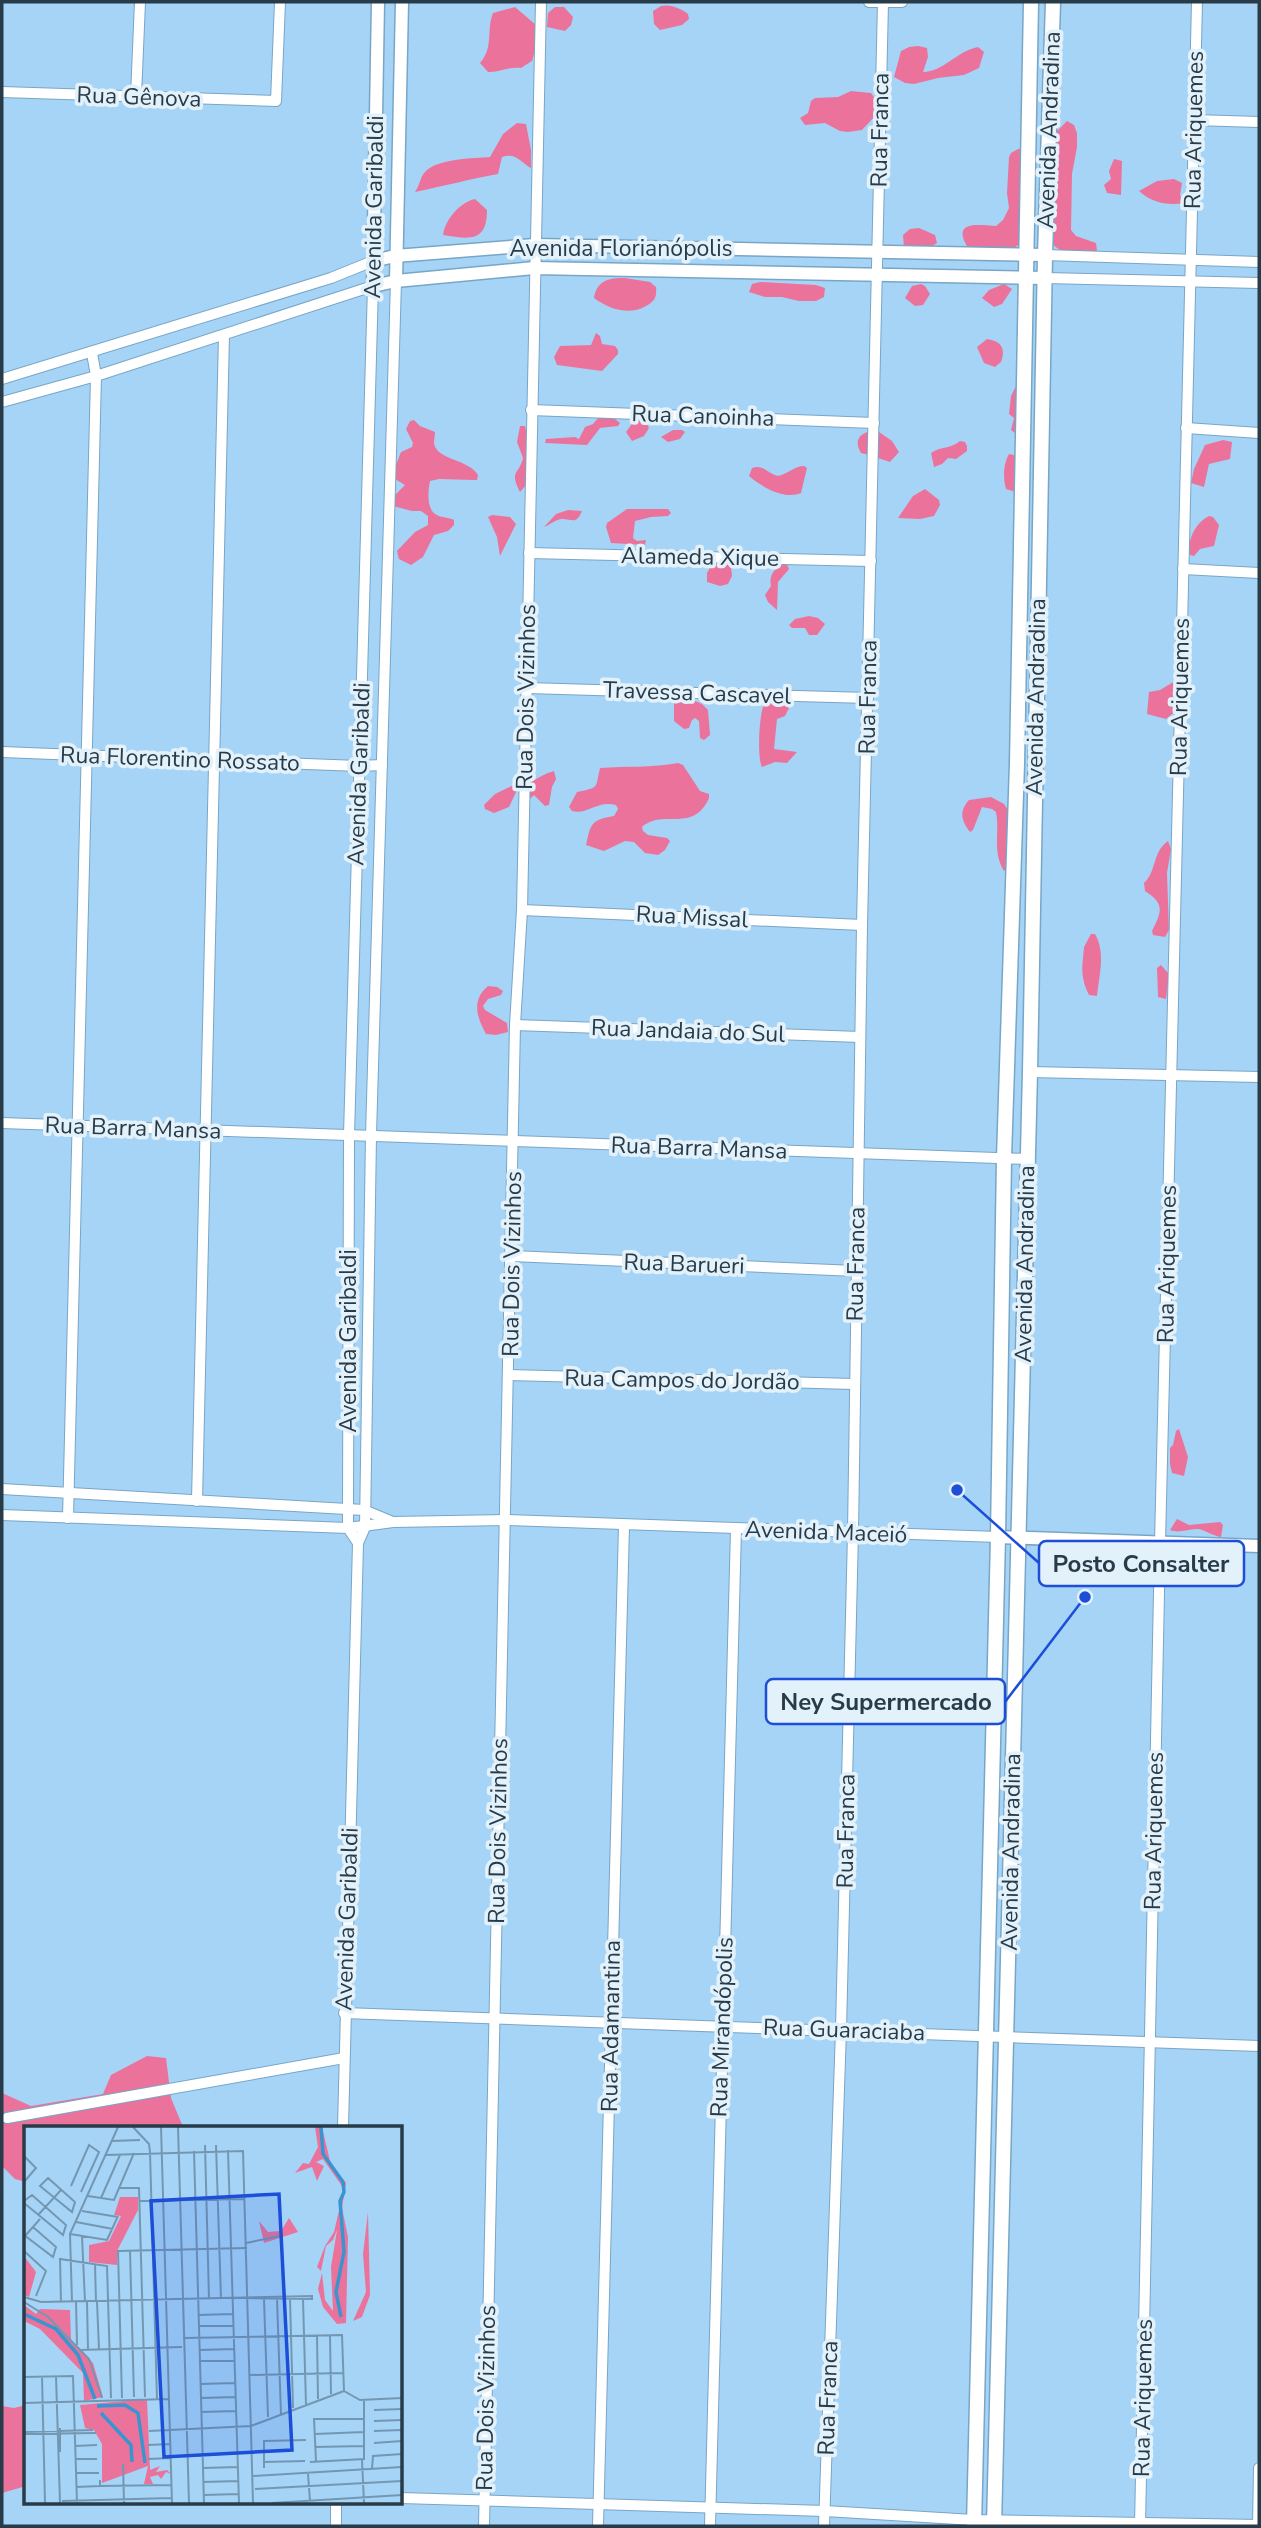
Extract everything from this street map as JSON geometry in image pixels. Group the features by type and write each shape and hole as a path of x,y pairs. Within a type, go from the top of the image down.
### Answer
{"main road":[{"name":"Avenida Andradina","path":"974,2523 998,1536 1004,1158 1017,764 1031,2"},
{"name":"Avenida Andradina","path":"994,2523 1030,1072 1045,255 1054,2"}],"street":[{"path":"136,96 140,2"},
{"name":"Rua Gênova","path":"2,92 276,101 280,2"},
{"name":"Avenida Garibaldi","path":"348,1528 349,1135 373,286 378,2"},
{"name":"Avenida Garibaldi","path":"343,2126 358,1544 365,1527 371,1135 402,2"},
{"name":"Rua Dois Vizinhos","path":"484,2526 493,2020 515,1142 515,1025 522,910 541,2"},
{"path":"870,2 902,2"},
{"name":"Rua Franca","path":"824,2526 841,2030 853,1533 862,925 883,2"},
{"name":"Rua Ariquemes","path":"1140,2525 1160,1543 1197,2"},
{"path":"1194,120 1259,122"},
{"name":"Avenida Florianópolis","path":"2,379 395,256 535,245 1259,262"},
{"path":"2,402 96,376 373,286 396,281 534,268 1259,283"},
{"path":"197,1501 224,335"},
{"path":"68,1517 96,376 92,353"},
{"name":"Rua Canoinha","path":"531,410 874,423"},
{"path":"1186,428 1259,432"},
{"name":"Alameda Xique","path":"529,553 871,561"},
{"path":"1183,569 1259,573"},
{"name":"Travessa Cascavel","path":"527,688 868,698"},
{"name":"Rua Florentino Rossato","path":"2,752 382,765"},
{"path":"1017,764 1035,763"},
{"name":"Rua Missal","path":"522,910 862,925"},
{"name":"Rua Jandaia do Sul","path":"515,1025 860,1037"},
{"path":"1030,1072 1259,1077"},
{"name":"Rua Barra Mansa","path":"2,1123 1027,1159"},
{"name":"Rua Barueri","path":"512,1256 856,1271"},
{"name":"Rua Campos do Jordão","path":"509,1375 854,1384"},
{"path":"2,1489 364,1510"},
{"name":"Avenida Maceió","path":"364,1510 393,1522"},
{"name":"Avenida Maceió","path":"2,1515 348,1528 393,1522 506,1520 1259,1546"},
{"name":"Rua Adamantina","path":"598,2526 624,1526"},
{"path":"348,1528 358,1544"},
{"name":"Rua Mirandópolis","path":"710,2526 736,1529"},
{"name":"Rua Guaraciaba","path":"344,2014 1259,2046"},
{"path":"7,2118 344,2058"},
{"path":"402,2498 825,2511 974,2523 1258,2525 1259,2468"},
{"path":"336,2504 336,2526"}],"shaded area":[{"path":"661,6 679,8 688,14 689,19 682,25 660,30 654,24 653,11"},
{"path":"515,7 536,25 536,47 532,61 521,68 488,72 480,63 487,51 493,13"},
{"path":"555,7 564,7 573,17 571,25 565,31 547,27 548,13"},
{"path":"918,46 927,48 928,57 923,72 937,69 970,49 978,47 984,52 979,68 964,75 914,84 905,83 894,77 901,51"},
{"path":"851,91 871,93 876,100 874,117 862,130 840,131 825,123 805,125 800,118 808,113 811,101 815,98 838,97"},
{"path":"1067,121 1074,125 1077,133 1072,174 1071,230 1076,236 1096,243 1097,251 1078,254 1060,250 1051,242 1055,133"},
{"path":"517,123 526,124 531,168 514,157 502,157 498,174 415,192 423,174 438,164 490,157 503,134"},
{"path":"1022,149 1021,243 1014,248 970,251 964,241 964,229 974,225 996,226 1003,220 1009,208 1009,157"},
{"path":"1114,159 1122,161 1121,195 1107,193 1104,185 1111,179 1109,171"},
{"path":"1174,179 1182,183 1180,195 1184,203 1160,202 1139,191 1157,181"},
{"path":"475,199 487,210 484,228 480,233 468,238 443,235 454,212"},
{"path":"919,228 935,235 937,243 929,248 904,248 903,235 910,229"},
{"path":"625,278 650,282 656,287 656,296 649,304 633,311 613,308 594,298 598,287 605,281"},
{"path":"760,282 816,285 825,288 824,297 816,301 799,301 749,292 752,284"},
{"path":"921,284 930,294 923,305 915,306 905,298 912,286"},
{"path":"1004,284 1012,289 1002,304 994,307 982,298 989,290"},
{"path":"596,333 602,344 615,346 618,350 618,354 602,371 557,365 554,357 560,346 591,345"},
{"path":"987,339 999,343 1002,349 1001,362 995,367 984,363 977,347"},
{"path":"1017,384 1018,431 1015,433 1011,430 1014,418 1009,414 1011,396"},
{"path":"610,415 620,423 618,426 600,428 587,445 545,443 546,439 579,439 585,427 593,424 599,417"},
{"path":"414,420 420,426 435,432 434,443 440,453 468,466 478,475 477,480 430,481 428,495 433,513 454,520 454,525 448,531 434,535 423,557 411,565 399,559 397,551 415,532 428,525 428,516 421,511 393,506 392,498 405,485 395,479 394,470 401,452 412,447 413,443 406,429 410,421"},
{"path":"639,420 649,428 644,436 632,441 626,432 634,421"},
{"path":"520,426 525,426 527,435 526,485 520,492 515,476 523,458 517,442"},
{"path":"673,430 685,432 680,439 668,442 661,437"},
{"path":"867,432 870,435 869,455 861,453 858,443 859,438"},
{"path":"879,432 892,441 899,452 890,462 878,458"},
{"path":"1223,440 1232,442 1230,459 1209,464 1204,487 1191,483 1205,445"},
{"path":"960,441 965,442 967,451 956,459 948,458 934,467 931,453"},
{"path":"1009,454 1018,456 1016,492 1006,489 1005,485 1005,467"},
{"path":"804,466 807,468 801,493 794,495 781,494 749,476 752,468 756,467 778,476"},
{"path":"925,489 939,500 940,505 934,516 920,519 898,518 913,496"},
{"path":"627,509 668,509 671,513 668,516 635,521 633,538 637,541 646,540 645,545 611,543 607,523"},
{"path":"568,510 582,511 576,520 560,519 544,527 556,514"},
{"path":"1209,516 1219,525 1214,546 1200,549 1194,556 1190,555 1193,532"},
{"path":"488,517 510,517 516,524 500,556 497,537"},
{"path":"714,561 723,561 731,567 732,576 728,584 720,586 707,582 707,573"},
{"path":"782,564 787,564 789,569 778,582 777,610 765,595 771,586 772,574"},
{"path":"809,616 818,618 825,624 817,635 809,635 805,628 792,628 789,625 795,619"},
{"path":"1175,681 1176,711 1166,719 1147,714 1149,692 1160,690"},
{"path":"686,697 702,704 708,710 710,735 704,740 700,738 699,721 695,718 689,728 684,729 674,721 674,703"},
{"path":"774,700 784,701 789,708 785,716 777,719 774,749 797,752 787,763 775,762 762,767 759,746 761,717 764,704"},
{"path":"678,763 683,765 700,791 709,794 709,798 695,815 651,822 642,827 648,835 667,838 670,841 665,850 658,855 645,853 634,842 625,841 604,851 586,845 593,824 600,819 614,816 618,809 616,805 603,804 578,812 569,807 577,792 597,784 600,768"},
{"path":"554,771 556,779 549,805 545,806 534,795 527,797 526,785"},
{"path":"516,784 518,788 509,807 494,813 485,809 484,805 495,794"},
{"path":"991,797 1004,804 1010,813 1010,865 1004,871 997,849 996,812 982,807 970,832 962,816 969,800"},
{"path":"1168,841 1171,849 1167,873 1169,930 1165,937 1153,935 1160,909 1156,900 1145,891 1144,883 1159,851"},
{"path":"1091,934 1095,934 1101,957 1097,996 1089,995 1082,973 1084,947"},
{"path":"1161,965 1169,974 1166,999 1158,997 1157,968"},
{"path":"488,986 503,991 501,995 488,999 483,1006 485,1010 507,1023 508,1032 486,1034 483,1028 477,1009 479,997"},
{"path":"1179,1429 1188,1457 1184,1476 1172,1473 1170,1464 1170,1448"},
{"path":"1177,1519 1189,1525 1220,1522 1223,1525 1221,1537 1199,1529 1170,1530"},
{"path":"147,2056 166,2058 171,2098 183,2126 24,2126 24,2181 15,2179 2,2166 2,2093 31,2106 103,2094 111,2075"},
{"path":"2,2406 14,2408 24,2406 24,2487 2,2493"}],"place":[{"name":"Posto Consalter","path":"957,1490"},
{"name":"Ney Supermercado","path":"1085,1597"}]}
